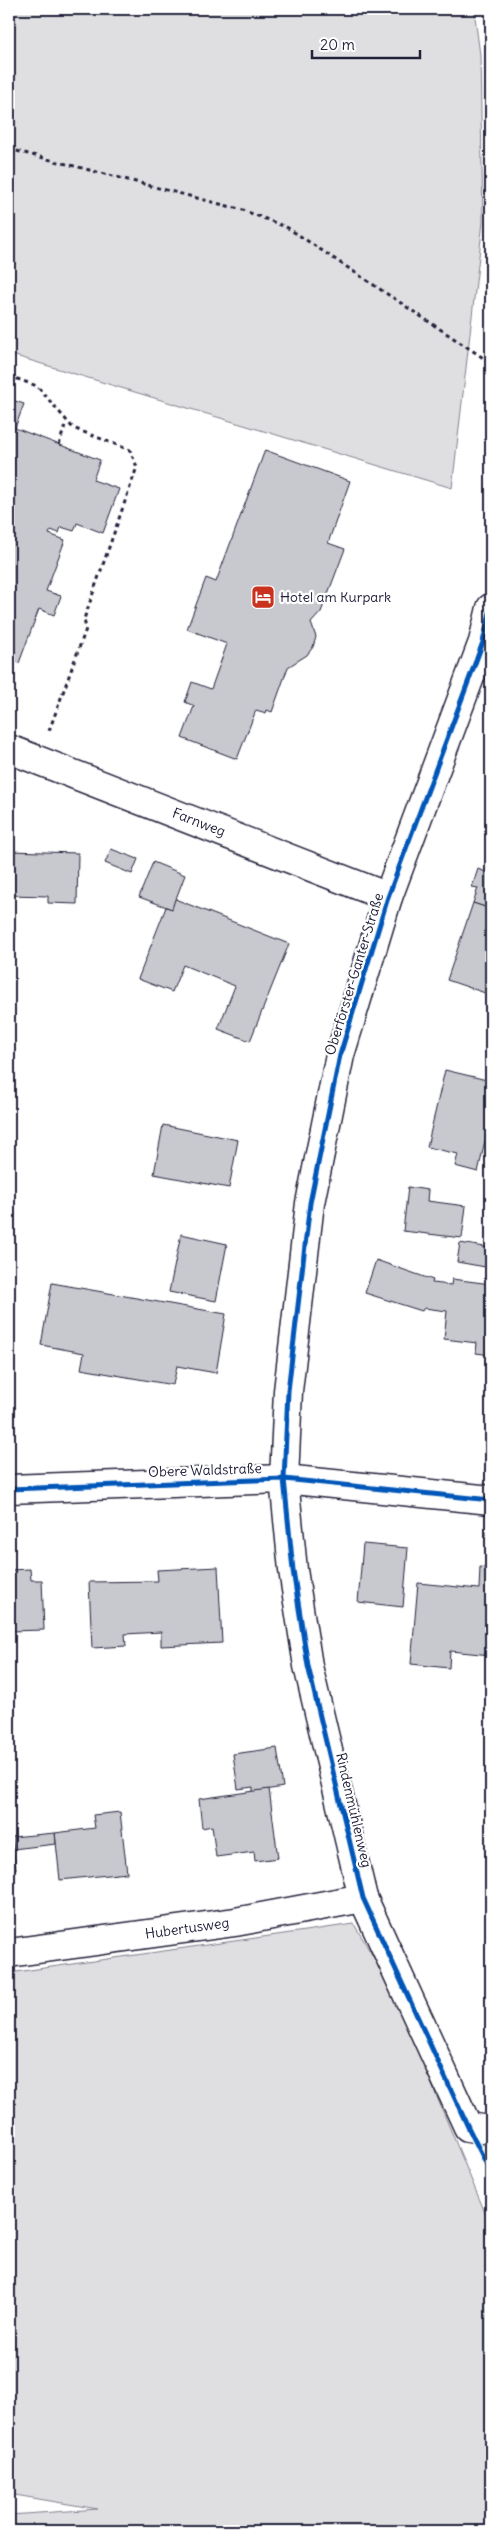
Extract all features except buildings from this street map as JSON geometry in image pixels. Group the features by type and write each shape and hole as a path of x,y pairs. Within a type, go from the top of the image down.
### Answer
{"street":[{"name":"Oberförster-Ganter-Straße","path":"284,1479 288,1391 310,1203 340,1055 388,897 483,642 491,608"},
{"name":"Farnweg","path":"9,748 388,897"},
{"name":"Obere Waldstraße","path":"9,1489 284,1479 491,1500"},
{"name":"Rindenmühlenweg","path":"284,1479 293,1570 308,1666 363,1898 480,2128"},
{"name":"Hubertusweg","path":"9,1953 235,1922 363,1898"}],"path":[{"path":"9,149 242,210 288,228 491,363"},
{"path":"9,376 37,386 73,428 130,450 137,467 84,619 86,629 39,760"},
{"path":"59,445 66,422"}],"shaded area":[{"path":"9,9 474,9 480,55 483,222 452,488 9,354"},
{"path":"354,1924 392,1989 491,2227 491,2531 9,2531 9,2515 98,2509 9,2494 9,1973"}],"cycle path":[{"path":"491,608 483,642 388,897 340,1055 310,1203 288,1391 284,1479 293,1570 308,1666 363,1898 491,2173"},
{"path":"9,1489 284,1479 491,1500"}],"place":[{"name":"Hotel am Kurpark","path":"263,597"}]}
